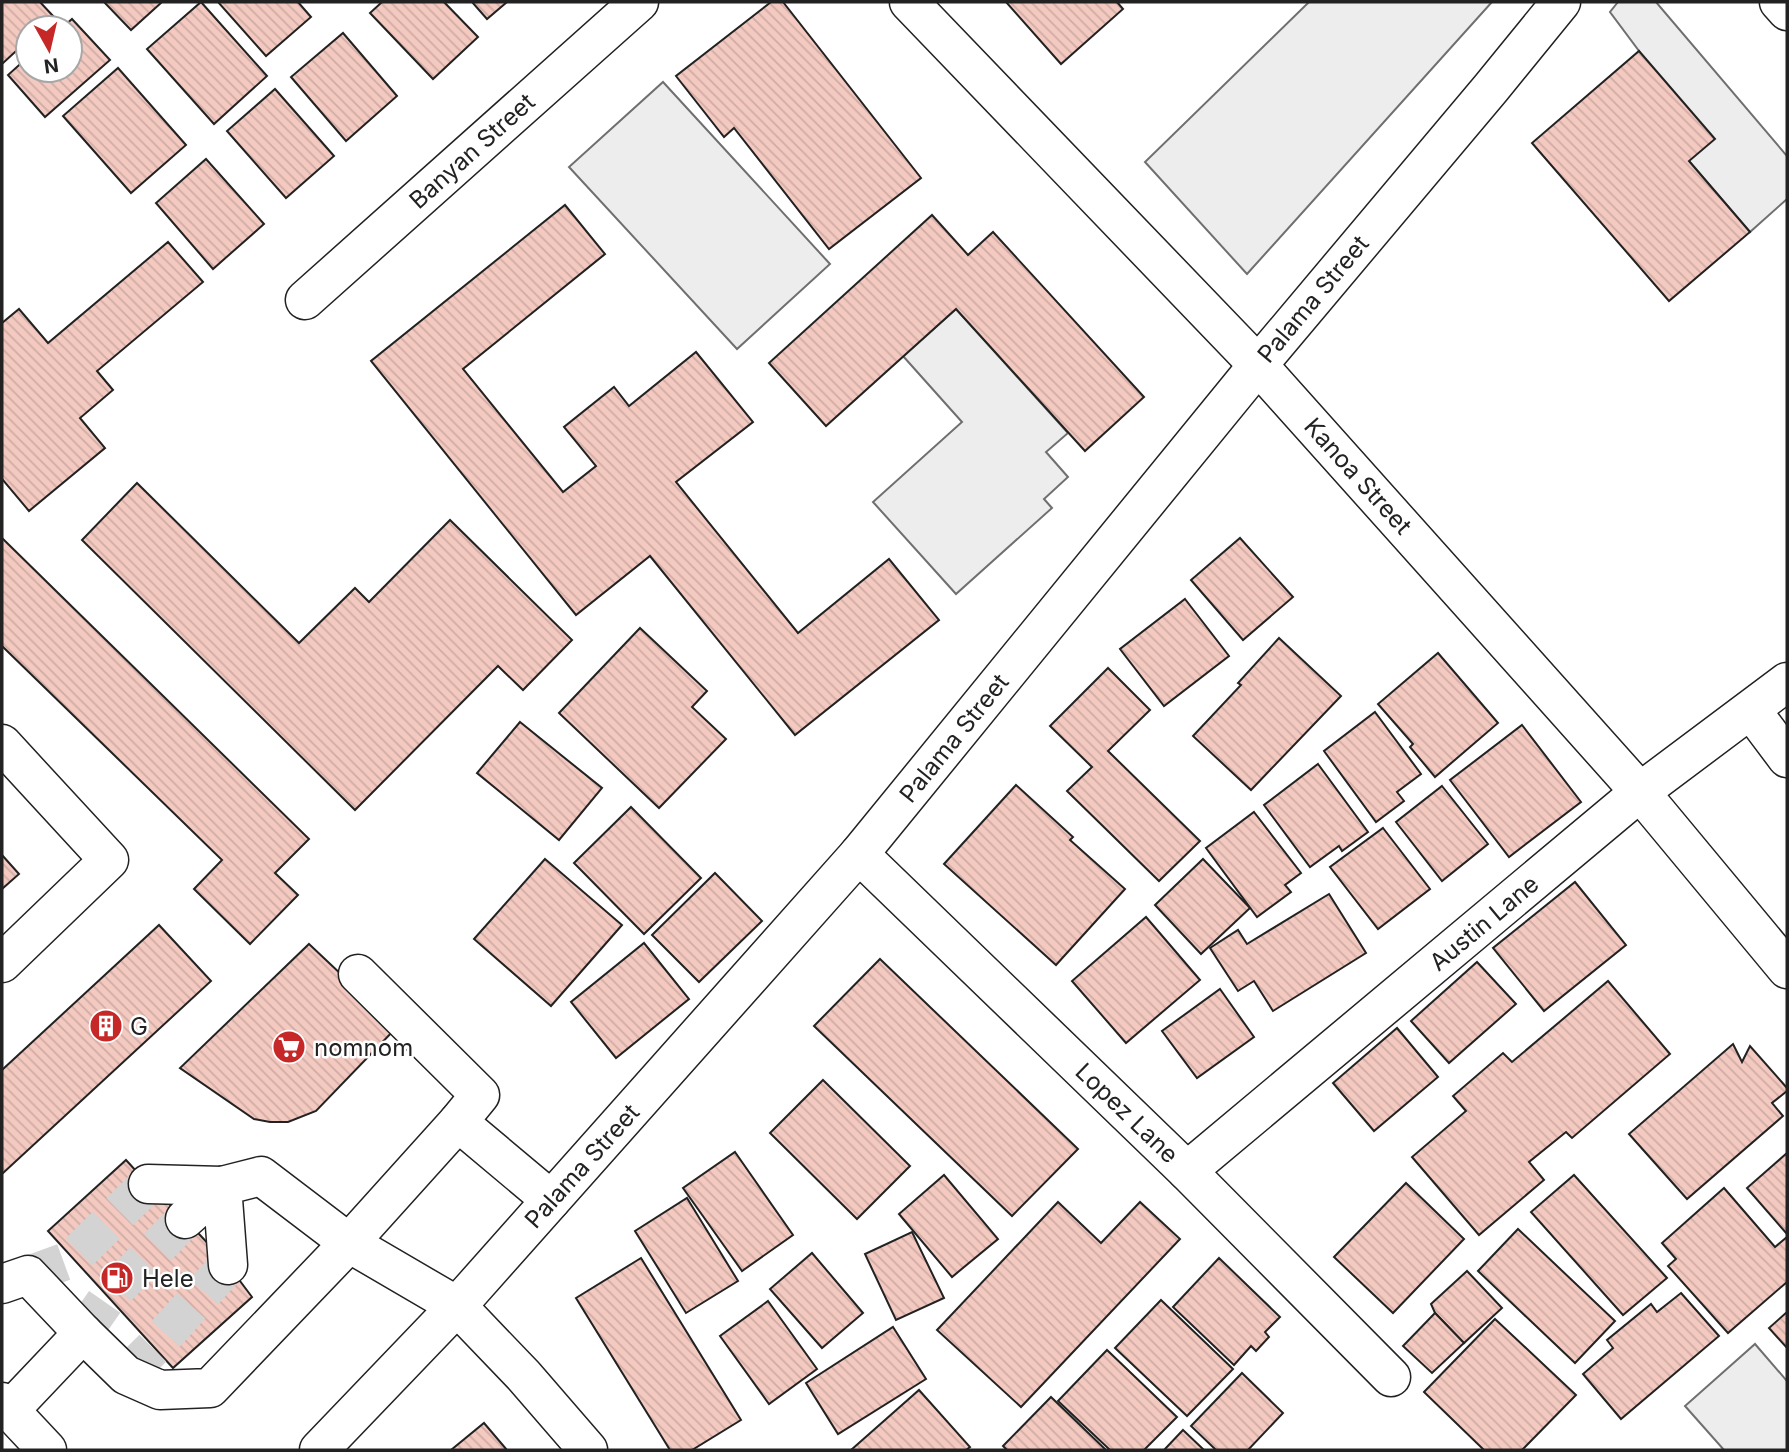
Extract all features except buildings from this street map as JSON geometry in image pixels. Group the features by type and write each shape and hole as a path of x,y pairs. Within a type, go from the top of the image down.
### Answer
{"street":[{"name":"Banyan Street","path":"305,300 639,2"},
{"name":"Kanoa Street","path":"909,2 1258,365 1640,792 1787,969"},
{"name":"Palama Street","path":"319,1450 457,1306 859,854 1258,365 1561,2"},
{"path":"1779,2 1787,11"},
{"name":"Austin Lane","path":"1187,1171 1640,792 1787,682"},
{"path":"1751,710 1787,758"},
{"path":"2,744 109,860 2,963"},
{"name":"Lopez Lane","path":"859,854 1187,1171 1391,1377"},
{"path":"2,1284 28,1275 126,1375 160,1390 210,1388 349,1243 480,1095 358,974"},
{"path":"458,1122 551,1200"},
{"path":"148,1184 222,1186 261,1176 349,1243 457,1306 524,1376 588,1450"},
{"path":"185,1219 222,1186"},
{"path":"222,1186 228,1265"},
{"path":"47,1450 6,1406 83,1333"}],"shaded area":[{"path":"1309,2 1492,2 1247,274 1145,162"},
{"path":"1618,2 1656,2 1787,156 1787,199 1750,232 1689,161 1639,51 1610,12"},
{"path":"663,82 830,264 737,349 569,167"},
{"path":"956,309 1068,433 1046,452 1068,477 1044,499 1052,508 956,594 873,502 962,422 903,356"},
{"path":"1755,1344 1787,1381 1787,1450 1724,1450 1685,1406"}],"tunnel":[{"path":"28,1275 72,1259 148,1184"},
{"path":"83,1333 108,1297 185,1219"},
{"path":"126,1375 228,1265"}],"place":[{"name":"G","path":"106,1026"},
{"name":"nomnom","path":"289,1047"},
{"name":"Hele","path":"117,1278"}]}
